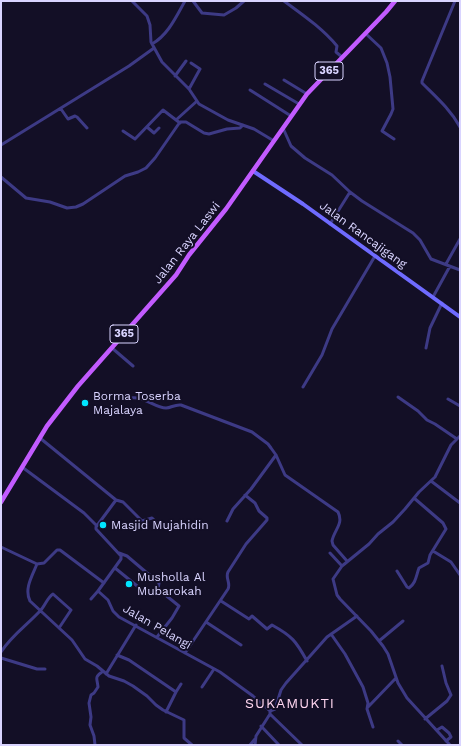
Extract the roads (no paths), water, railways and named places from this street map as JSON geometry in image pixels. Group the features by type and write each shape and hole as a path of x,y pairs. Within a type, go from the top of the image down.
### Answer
{"main road":[{"name":"Jalan Raya Laswi","path":"1,502 47,426 78,386 176,275 226,209 299,104 395,1"},
{"name":"Jalan Rancajigang","path":"253,171 460,317"}],"street":[{"path":"132,1 145,13 149,21 153,46 163,64 189,89 202,106 242,126 254,129 274,141"},
{"path":"1,145 60,110 129,66 162,37 175,19 184,1"},
{"path":"193,1 202,12 222,15 236,8 244,1"},
{"path":"284,1 313,22 327,35 337,46 336,52 342,57"},
{"path":"455,1 422,80 439,101 447,106 460,127"},
{"path":"365,33 382,49 390,76 393,109 382,131 394,139"},
{"path":"175,76 186,61"},
{"path":"189,89 200,69 192,63"},
{"path":"284,80 307,94"},
{"path":"265,84 299,104"},
{"path":"250,90 291,116"},
{"path":"1,177 26,198 50,202 64,208 76,207 83,204 125,176 146,168 157,156 178,121 197,101"},
{"path":"60,110 68,119 75,116 77,117 86,128"},
{"path":"123,131 135,139 163,110 178,121 184,122 204,133 209,134 242,126"},
{"path":"147,127 153,133 159,128"},
{"path":"283,128 293,149 332,175 350,192 414,233 431,259 448,267 460,270"},
{"path":"330,224 350,192"},
{"path":"433,298 460,239"},
{"path":"303,387 322,355 332,329 375,256"},
{"path":"426,348 430,328 442,304"},
{"path":"112,348 133,366"},
{"path":"398,397 418,411 427,420 457,439"},
{"path":"131,398 139,398 164,408 181,405 252,432 268,444 276,455 284,475 338,512 340,522 332,541 333,545 348,561"},
{"path":"448,399 460,406"},
{"path":"450,745 407,698 396,678 388,654 379,641 340,599 333,579 342,566 393,522 431,481 439,471 451,445 460,436"},
{"path":"40,438 116,500 123,502 142,520 152,518 158,524"},
{"path":"227,521 232,511 276,455"},
{"path":"22,467 84,513 97,526 96,529 122,558 91,599"},
{"path":"431,481 460,503"},
{"path":"185,653 229,587 227,574 246,544 267,519 259,511 255,503 245,495"},
{"path":"397,571 407,587 410,588 415,580 419,568 428,564 429,557 445,531 445,526 414,498"},
{"path":"97,526 116,500"},
{"path":"1,547 37,564 44,563 57,550 60,550 104,583"},
{"path":"433,551 450,562 460,576"},
{"path":"119,553 128,556 157,580 159,583 158,589 179,606 158,638"},
{"path":"330,553 342,566"},
{"path":"37,564 31,577 28,592 32,604 72,640 83,657 104,672 130,684 166,712 184,720 184,738 192,745"},
{"path":"115,568 147,594"},
{"name":"Jalan Pelangi","path":"98,591 108,600 113,611 117,615 214,669 240,686 270,712 302,745"},
{"path":"1,652 17,633 40,611 53,594 71,609 59,628"},
{"path":"221,601 249,619 252,616 267,629 272,625 291,636 307,661"},
{"path":"250,745 270,712 275,709 281,690 286,683 331,634 357,616"},
{"path":"379,641 403,621"},
{"path":"206,622 240,645"},
{"path":"95,745 90,724 91,717 89,703 91,695 98,687 96,678 104,672 117,655 136,625"},
{"path":"331,634 345,654 363,687 373,727"},
{"path":"117,655 129,660 176,692"},
{"path":"1,658 37,669 45,669"},
{"path":"425,719 447,701 452,694 446,683 442,666"},
{"path":"202,687 214,669"},
{"path":"368,707 396,678"},
{"path":"166,712 181,684"},
{"path":"261,726 279,745"},
{"path":"437,730 442,727 448,733 451,737 446,741"},
{"path":"255,739 255,745"},
{"path":"398,741 402,745"}],"place":[{"name":"Borma Toserba Majalaya","path":"85,403"},
{"name":"Masjid Mujahidin","path":"103,525"},
{"name":"Musholla Al Mubarokah","path":"129,584"}],"district":[{"name":"SUKAMUKTI","path":"290,704"}]}
